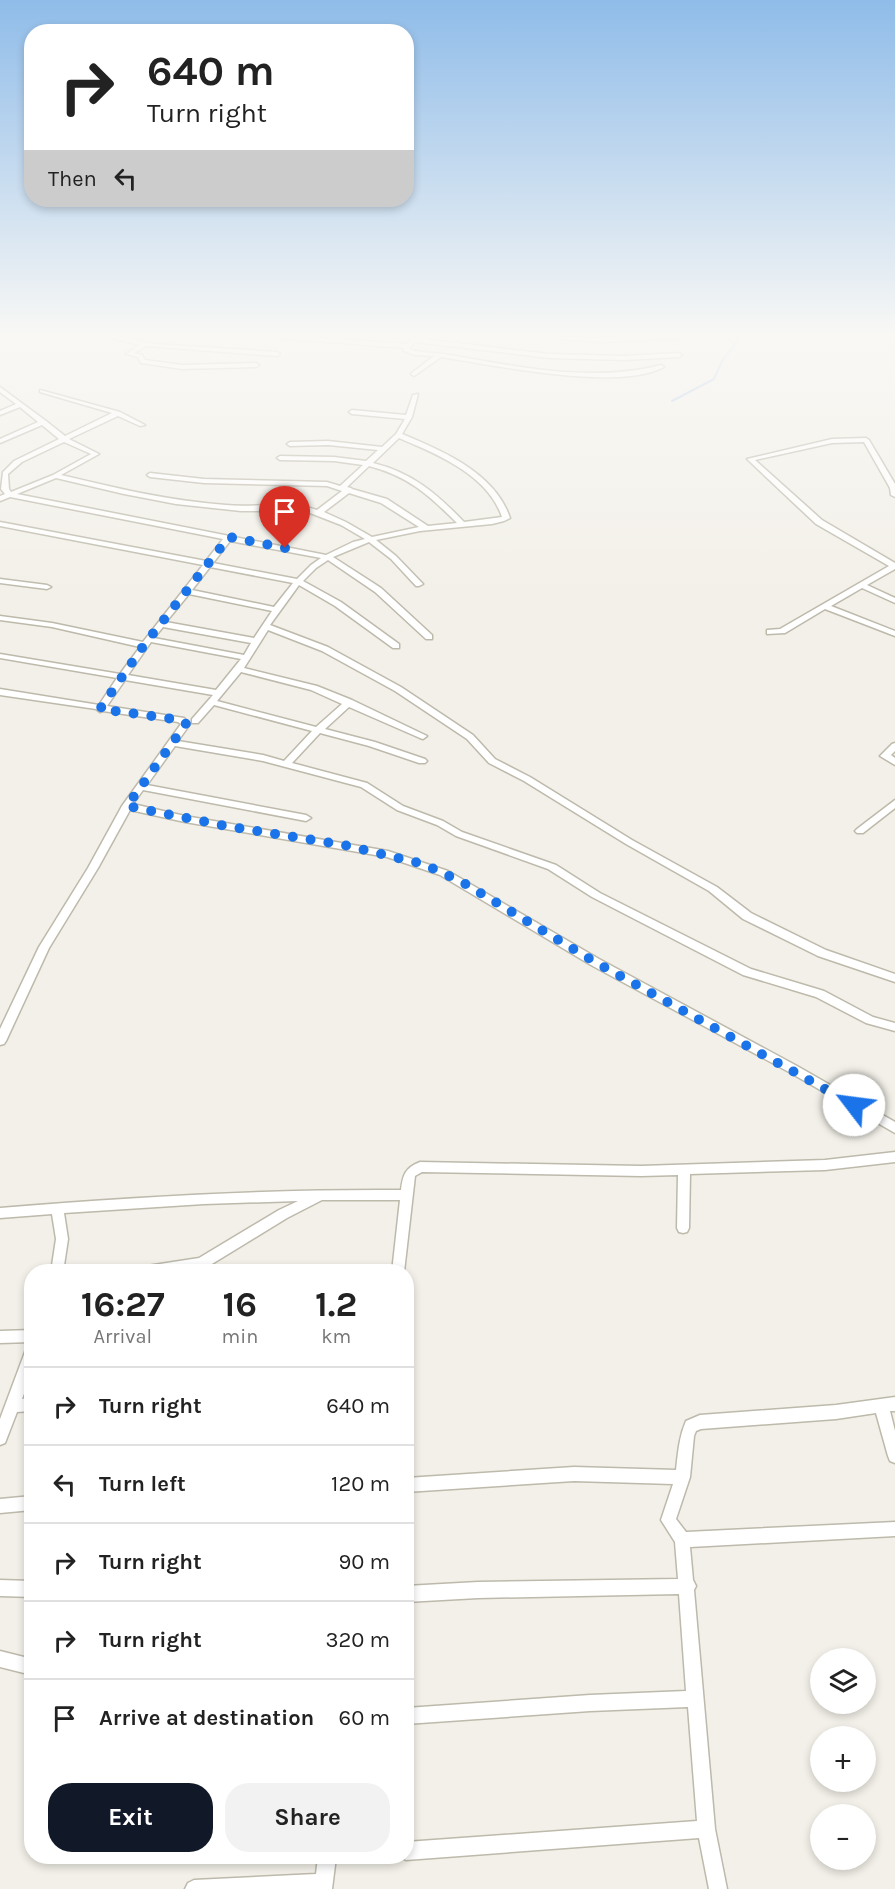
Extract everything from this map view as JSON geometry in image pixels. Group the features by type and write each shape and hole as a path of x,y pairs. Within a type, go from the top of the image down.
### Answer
{"street":[{"path":"0,499 55,476 96,454 64,439 44,422"},
{"path":"0,441 44,422"},
{"path":"0,469 99,422"},
{"path":"136,422 142,425"},
{"path":"317,514 399,435 406,422"},
{"path":"195,721 239,669 265,626 297,581 325,556 370,538 426,528 507,518 506,511 498,497 482,483 425,446 399,435"},
{"path":"770,632 782,631 895,566 819,522 750,459 832,441 856,439 869,442 885,466 895,495"},
{"path":"290,444 328,444 384,449"},
{"path":"280,458 367,464 400,474 420,485 461,523"},
{"path":"20,460 5,473 5,489 9,495 325,556 378,590 429,637"},
{"path":"150,475 213,482 308,482 346,488 384,501 426,528"},
{"path":"55,476 191,504 259,509 288,506 317,514 370,538 397,558 419,584"},
{"path":"0,524 297,581 338,604 396,646"},
{"path":"100,709 147,642 229,537"},
{"path":"0,581 47,587"},
{"path":"862,585 895,601"},
{"path":"187,591 276,610"},
{"path":"826,607 895,634"},
{"path":"0,618 40,622 246,658"},
{"path":"162,624 256,641"},
{"path":"265,626 325,649 398,689 470,737 492,761 527,779 629,842 713,889 747,916 822,953 895,978"},
{"path":"0,656 218,693"},
{"path":"239,669 314,688 423,736"},
{"path":"0,692 183,721 186,726 127,806 93,868 44,947 0,1041"},
{"path":"212,702 372,744 422,761"},
{"path":"286,764 349,702"},
{"path":"175,743 286,764 364,785 400,808 440,823 475,840 566,874 596,895 747,972 820,994 870,1020 895,1027"},
{"path":"895,746 885,756 895,762"},
{"path":"140,788 306,818"},
{"path":"860,831 895,803"},
{"path":"127,806 185,819 377,852 444,873 595,962 793,1069 895,1128"},
{"path":"399,1264 411,1172 420,1167 684,1169 825,1165 895,1157"},
{"path":"683,1228 684,1169"},
{"path":"0,1213 226,1197 331,1194 408,1195"},
{"path":"196,1264 202,1263 307,1201 331,1194"},
{"path":"57,1208 62,1239 58,1264"},
{"path":"0,1336 24,1336"},
{"path":"0,1438 24,1375"},
{"path":"13,1406 24,1405"},
{"path":"718,1889 706,1829 688,1586 682,1540 668,1520 683,1477 687,1436 692,1426 700,1422 836,1413 888,1405 895,1456"},
{"path":"414,1484 574,1473 683,1477"},
{"path":"0,1506 24,1504"},
{"path":"682,1540 895,1529"},
{"path":"414,1594 688,1586"},
{"path":"0,1588 24,1589"},
{"path":"0,1659 24,1664"},
{"path":"414,1715 590,1703 695,1699"},
{"path":"414,1850 706,1829"},
{"path":"195,1889 324,1885 326,1864"}],"route":[{"path":"285,548 229,537 144,645 100,709 181,720 186,723 175,743 127,806 185,819 344,845 423,864 462,882 595,962 793,1069 854,1105"}]}
